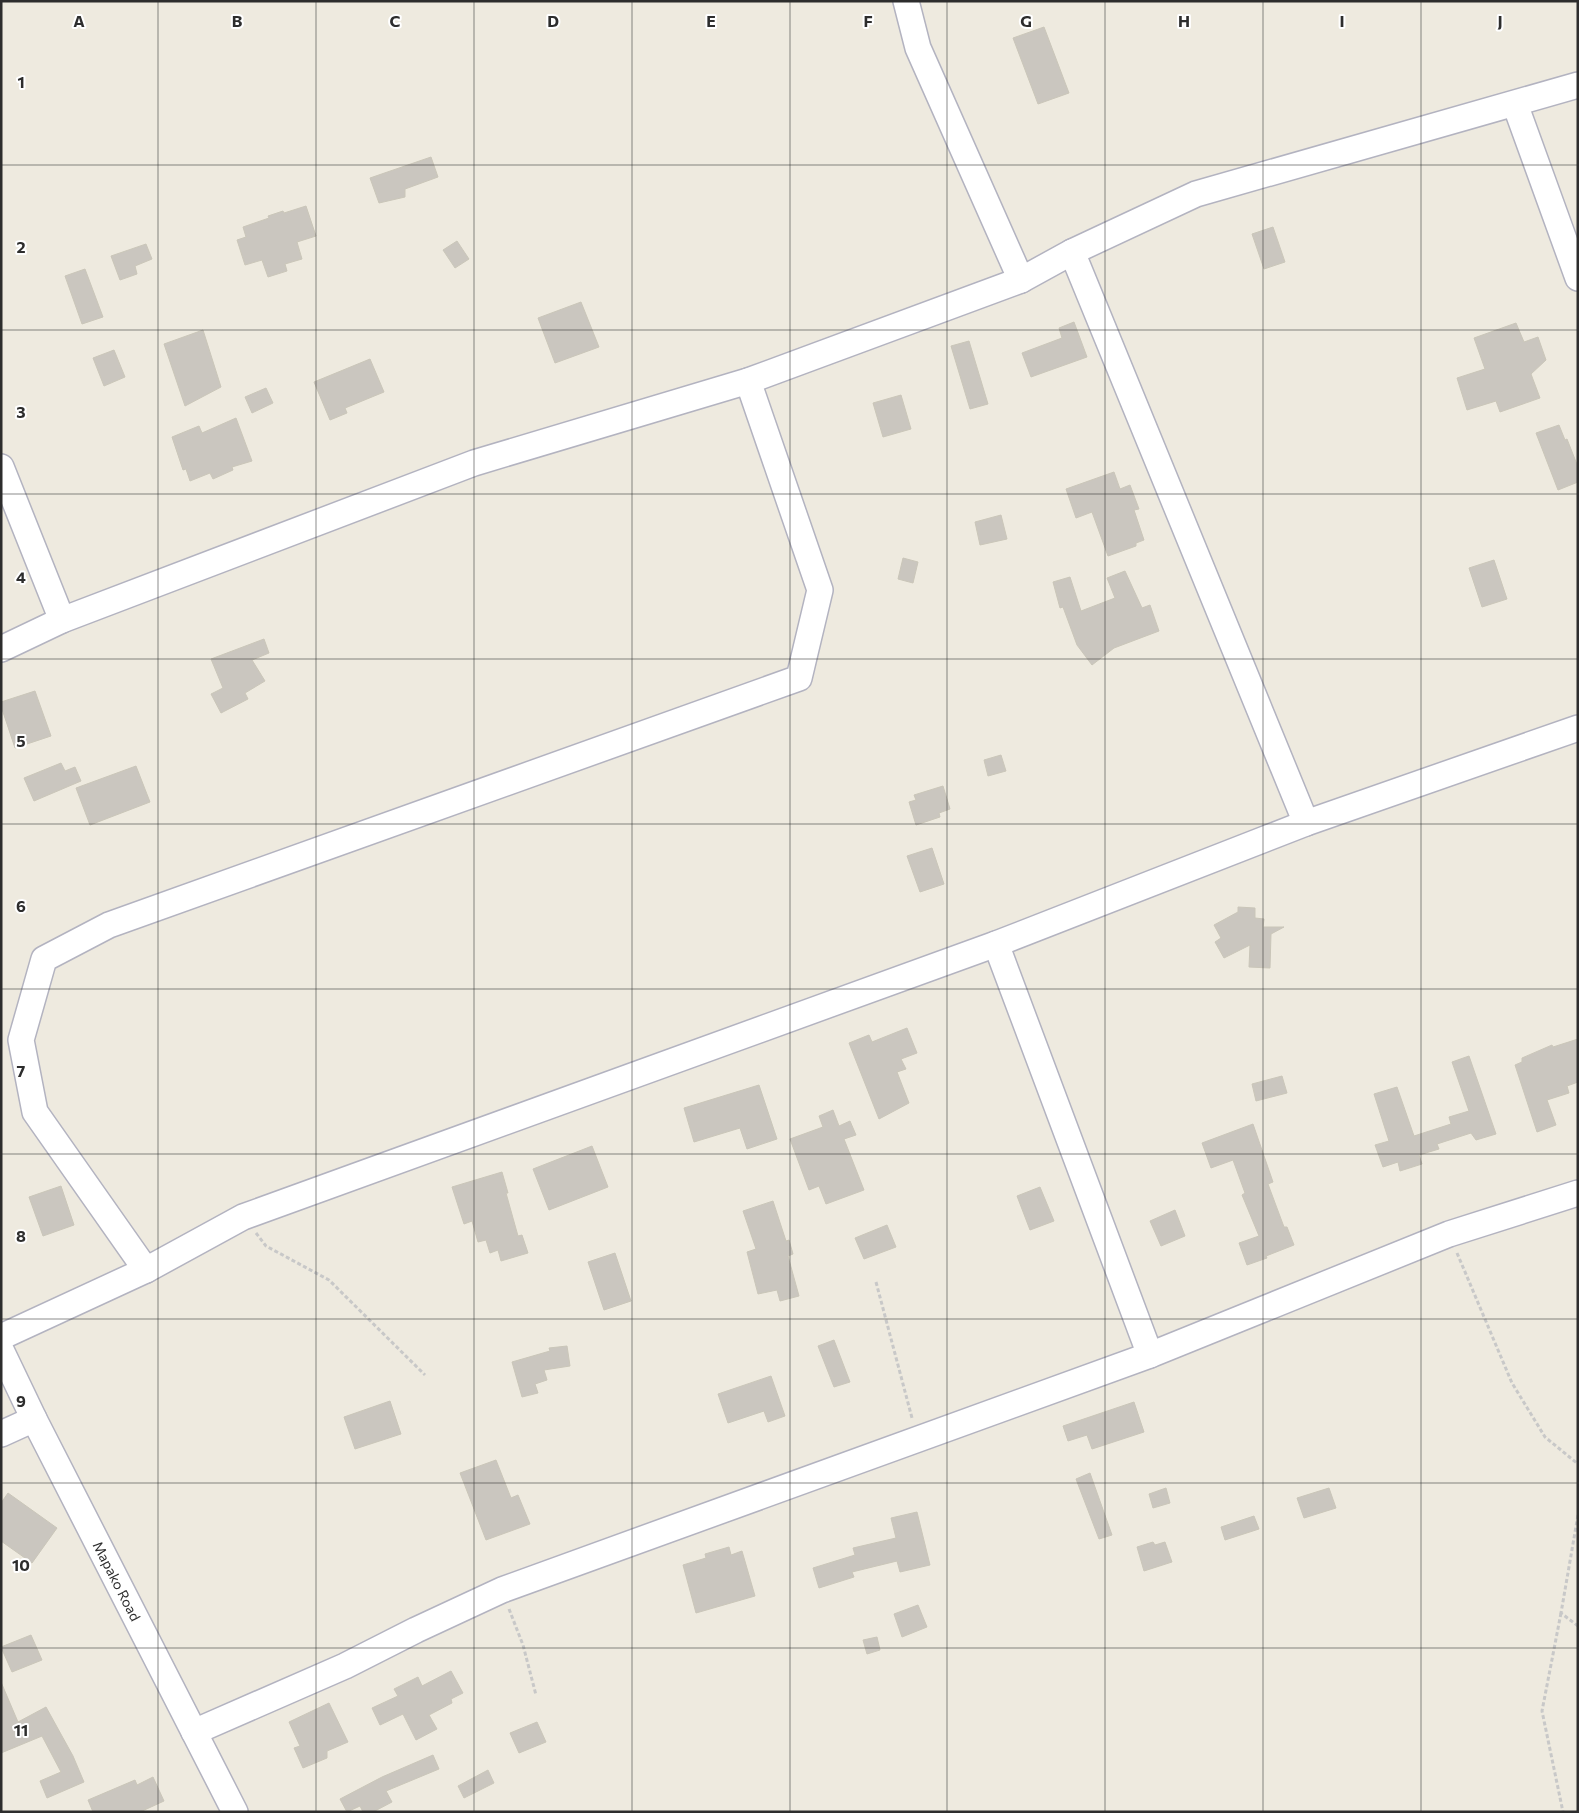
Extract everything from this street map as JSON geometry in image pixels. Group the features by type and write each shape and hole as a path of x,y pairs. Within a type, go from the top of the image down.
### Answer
{"street":[{"path":"906,1 918,48 1020,280"},
{"path":"1,649 62,620 474,463 748,381 1020,280 1072,252 1196,194 1578,85"},
{"path":"1515,104 1578,278"},
{"path":"1072,252 1306,824"},
{"path":"146,1270 35,1112 21,1040 44,959 109,926 799,678 820,590 748,381"},
{"path":"1,467 62,620"},
{"path":"1,1337 146,1270 243,1217 996,944 1306,824 1578,728"},
{"path":"996,944 1150,1355"},
{"path":"194,1732 345,1666 502,1590 1150,1355 1449,1234 1578,1193"},
{"name":"Mapako Road","path":"1,1350 34,1420 235,1812"},
{"path":"1,1434 34,1420"}],"path":[{"path":"243,1217 266,1246 329,1280 425,1375"},
{"path":"1449,1234 1512,1383 1545,1437 1578,1464"},
{"path":"876,1282 917,1438"},
{"path":"1563,1812 1542,1711 1578,1515"},
{"path":"502,1590 523,1645 536,1695"},
{"path":"1561,1613 1578,1626"}],"building":[{"path":"1044,27 1069,93 1038,104 1013,38"},
{"path":"431,157 438,177 405,189 405,197 379,203 370,178"},
{"path":"306,206 316,236 297,242 302,259 285,264 287,271 268,277 262,260 245,265 237,240 246,237 243,227 283,211 284,213"},
{"path":"1273,227 1285,262 1264,269 1252,234"},
{"path":"457,241 469,259 455,268 443,250"},
{"path":"146,244 152,259 135,266 137,274 120,280 111,256"},
{"path":"85,269 103,317 82,324 65,276"},
{"path":"581,302 599,347 555,363 538,318"},
{"path":"1074,322 1087,357 1031,377 1022,353 1062,338 1059,328"},
{"path":"1516,323 1524,342 1538,337 1546,360 1531,374 1540,398 1500,412 1496,401 1467,410 1457,378 1485,369 1474,338"},
{"path":"203,330 221,387 185,406 164,344"},
{"path":"969,341 988,404 970,409 951,346"},
{"path":"114,350 125,377 104,386 93,358"},
{"path":"370,359 384,392 345,408 347,413 330,420 314,382"},
{"path":"266,388 273,403 252,413 245,397"},
{"path":"901,395 911,429 883,437 873,403"},
{"path":"236,418 252,461 232,467 233,470 213,479 210,473 190,481 186,469 183,470 172,437 199,426 202,433"},
{"path":"1559,425 1565,440 1567,439 1578,467 1578,482 1558,490 1536,433"},
{"path":"1114,472 1120,489 1130,485 1139,509 1134,510 1144,540 1136,543 1136,546 1108,556 1092,512 1076,518 1066,489"},
{"path":"1001,515 1007,539 980,545 975,522"},
{"path":"903,558 918,562 913,583 898,579"},
{"path":"1494,560 1507,599 1482,607 1469,568"},
{"path":"1125,571 1142,608 1150,605 1159,631 1114,648 1092,665 1077,645 1063,607 1060,608 1053,582 1070,577 1081,611 1115,598 1107,578"},
{"path":"264,639 269,653 252,660 265,681 245,693 248,699 221,713 211,694 223,688 211,659"},
{"path":"35,691 51,736 15,748 1,702"},
{"path":"1001,755 1006,771 988,776 984,760"},
{"path":"61,763 65,771 75,767 81,781 34,801 24,778"},
{"path":"136,766 150,802 90,825 76,788"},
{"path":"943,786 950,809 939,813 940,817 916,825 909,802 916,800 914,795"},
{"path":"932,848 944,884 920,892 907,856"},
{"path":"1238,907 1255,908 1255,918 1264,919 1263,927 1284,927 1271,934 1270,968 1249,967 1250,945 1224,958 1215,942 1221,938 1214,925 1238,912"},
{"path":"907,1028 917,1053 901,1059 906,1069 897,1072 909,1103 879,1119 849,1043 869,1035 872,1042"},
{"path":"1578,1039 1578,1082 1567,1086 1569,1093 1547,1100 1556,1125 1537,1132 1515,1065 1522,1062 1522,1058 1552,1045 1553,1047"},
{"path":"1469,1056 1496,1134 1476,1140 1471,1133 1437,1144 1439,1149 1419,1155 1422,1164 1400,1171 1398,1162 1383,1167 1375,1145 1389,1141 1374,1094 1397,1087 1414,1136 1451,1124 1449,1117 1469,1111 1452,1062"},
{"path":"1282,1076 1287,1093 1256,1101 1252,1084"},
{"path":"759,1085 777,1139 747,1149 740,1128 694,1142 684,1108"},
{"path":"833,1110 839,1126 850,1121 856,1135 844,1139 864,1190 826,1204 819,1186 809,1190 790,1139 823,1127 819,1116"},
{"path":"1253,1124 1273,1182 1268,1184 1284,1227 1287,1227 1294,1245 1247,1265 1239,1243 1259,1236 1242,1195 1245,1193 1233,1160 1211,1168 1202,1143"},
{"path":"592,1146 608,1187 549,1210 533,1169"},
{"path":"502,1172 518,1236 522,1235 528,1253 501,1261 498,1250 490,1253 486,1240 478,1242 472,1221 464,1224 452,1187"},
{"path":"61,1186 74,1225 43,1236 29,1197"},
{"path":"1040,1187 1054,1221 1030,1230 1017,1196"},
{"path":"773,1201 786,1241 789,1240 793,1254 788,1256 799,1296 780,1301 777,1290 758,1294 747,1252 756,1249 743,1211"},
{"path":"1175,1210 1185,1236 1161,1246 1150,1221"},
{"path":"887,1225 896,1247 864,1259 855,1238"},
{"path":"615,1253 631,1301 604,1310 588,1262"},
{"path":"834,1340 850,1382 834,1387 818,1346"},
{"path":"567,1346 570,1366 544,1370 547,1380 535,1384 538,1393 522,1397 512,1362 550,1351 549,1348"},
{"path":"771,1376 785,1416 768,1422 764,1411 728,1423 718,1394"},
{"path":"390,1401 401,1434 355,1449 344,1417"},
{"path":"1134,1402 1144,1432 1092,1449 1087,1435 1068,1441 1063,1426"},
{"path":"496,1460 511,1498 518,1495 530,1524 486,1540 460,1473"},
{"path":"1090,1473 1112,1535 1099,1539 1076,1479"},
{"path":"1166,1488 1170,1503 1153,1508 1149,1494"},
{"path":"1329,1488 1336,1508 1304,1518 1297,1498"},
{"path":"8,1493 57,1528 32,1563 1,1541 1,1503"},
{"path":"917,1512 930,1565 900,1572 897,1561 852,1572 854,1577 819,1588 813,1568 855,1555 853,1548 896,1538 891,1518"},
{"path":"1254,1516 1259,1529 1225,1540 1221,1527"},
{"path":"1153,1542 1155,1545 1165,1542 1172,1562 1144,1571 1137,1547"},
{"path":"729,1547 731,1555 742,1551 755,1596 696,1613 683,1565 706,1558 705,1554"},
{"path":"918,1605 927,1627 902,1637 894,1614"},
{"path":"31,1635 42,1660 12,1672 1,1647"},
{"path":"877,1637 880,1650 867,1654 863,1640"},
{"path":"451,1671 463,1693 451,1699 452,1703 429,1715 437,1729 416,1740 403,1714 380,1725 372,1708 398,1696 394,1689 418,1677 422,1686"},
{"path":"1,1682 18,1722 46,1707 73,1756 84,1782 47,1798 40,1781 61,1772 42,1736 1,1753"},
{"path":"329,1703 348,1742 327,1751 327,1758 303,1768 294,1748 300,1746 289,1722"},
{"path":"537,1722 546,1742 519,1753 510,1733"},
{"path":"433,1755 439,1769 386,1791 392,1802 373,1812 363,1812 360,1806 347,1812 340,1799 382,1777"},
{"path":"488,1770 494,1783 464,1798 458,1786"},
{"path":"153,1777 164,1801 140,1812 93,1812 88,1800 135,1780 137,1785"}]}
